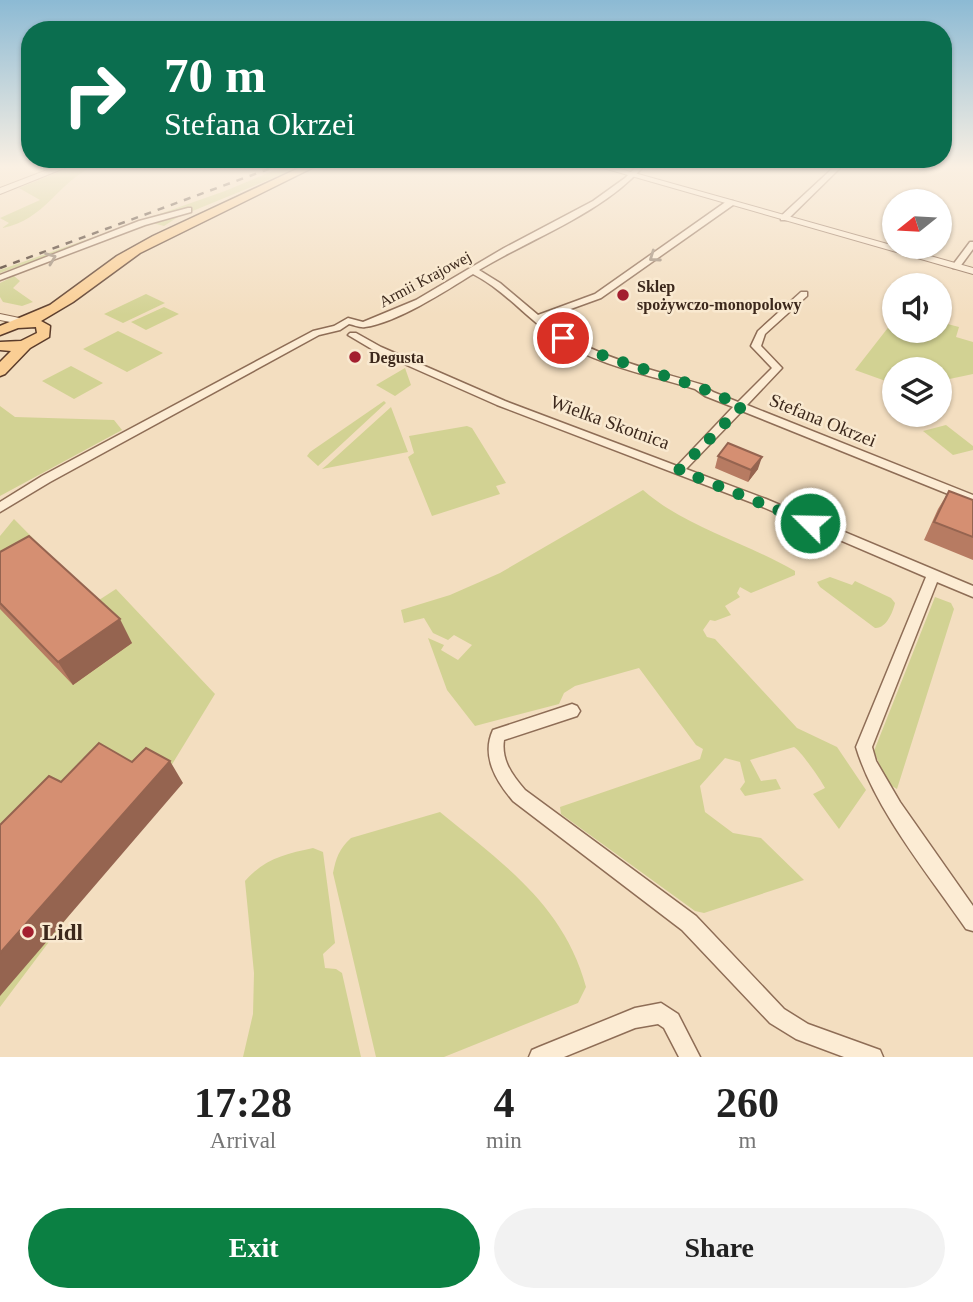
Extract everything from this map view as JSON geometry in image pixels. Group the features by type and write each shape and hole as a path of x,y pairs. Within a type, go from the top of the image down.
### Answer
{"main road":[{"path":"0,331 42,317 135,250 200,216"},
{"path":"43,326 56,316 63,304"},
{"path":"25,322 43,326"},
{"path":"0,371 25,345 44,334 43,326"},
{"path":"0,364 3,346 25,345"}],"street":[{"path":"0,278 169,216"},
{"name":"Armii Krajowej","path":"337,328 348,321 363,325 396,313 567,216"},
{"path":"540,317 598,296 710,216"},
{"path":"778,216 973,271"},
{"path":"956,266 973,244"},
{"path":"472,270 500,284 540,317 551,330 575,345 699,387 742,406 777,368 756,346 761,333 804,294"},
{"path":"0,317 25,322"},
{"path":"353,335 362,331 363,325"},
{"path":"0,508 46,479 316,333 337,328"},
{"name":"Wielka Skotnica","path":"337,328 340,333 353,335 367,344 501,403 679,470 973,592"},
{"name":"Stefana Okrzei","path":"679,470 742,406 973,500"},
{"path":"933,575 864,747 878,783 973,922"},
{"path":"572,710 498,735 494,751 508,786 524,802 689,923 777,1016 803,1032 873,1057"},
{"path":"539,1057 635,1018 661,1013 671,1021 690,1057"}],"green space":[{"path":"31,216 2,228 9,223 0,218"},
{"path":"153,216 180,216 164,226 145,221 0,273 0,270"},
{"path":"14,276 20,281 13,288 33,302 22,306 3,302 0,297 0,283"},
{"path":"146,294 165,303 123,323 104,314"},
{"path":"164,307 179,314 146,330 131,322"},
{"path":"952,325 959,327 956,337 973,342 973,374 952,378 952,357 882,357 882,380 855,370 882,335 882,343 952,343"},
{"path":"118,331 163,353 127,372 83,349"},
{"path":"71,366 103,383 74,399 42,381"},
{"path":"405,368 411,385 395,396 376,385"},
{"path":"384,401 386,403 318,466 307,456 310,452"},
{"path":"0,406 15,417 114,420 122,430 0,496"},
{"path":"391,407 408,452 322,469 327,465"},
{"path":"467,426 472,428 506,483 496,486 500,494 432,516 408,457 414,453 409,436"},
{"path":"949,427 973,446 973,450 953,455 923,431"},
{"path":"643,490 677,514 795,571 795,575 751,593 740,587 737,593 740,597 725,606 731,615 715,621 710,620 703,630 707,637 715,639 797,728 837,747 866,790 839,829 813,794 825,788 794,747 750,760 761,781 776,779 781,789 745,796 740,789 745,782 740,762 725,758 700,786 705,812 733,833 761,838 804,880 704,913 695,911 561,814 560,807 700,759 703,749 696,745 639,668 575,686 564,693 559,704 475,726 447,690 428,638 444,645 441,650 458,660 472,645 454,635 448,640 433,633 424,618 404,623 401,610 450,595 500,573"},
{"path":"14,519 96,602 116,589 215,694 127,838 0,1007 0,536"},
{"path":"830,577 852,585 855,581 891,598 895,603 886,623 875,628 820,587 817,582"},
{"path":"935,597 951,603 954,609 897,789 887,783 874,751"},
{"path":"440,812 508,868 546,909 563,932 586,987 578,1003 444,1057 376,1057 333,873 335,863 351,838"},
{"path":"313,848 323,852 335,943 323,954 325,968 336,969 342,973 361,1057 243,1057 253,1014 254,973 245,881 260,867 276,858"}],"building":[{"path":"728,443 762,457 751,470 718,456"},
{"path":"949,491 973,500 973,537 934,522"},
{"path":"29,536 120,619 58,662 0,603 0,552"},
{"path":"99,743 132,762 146,748 170,761 0,953 0,825 49,776 61,782"}],"railway":[{"path":"0,268 140,216"}],"place":[{"name":"Sklep spożywczo-monopolowy","path":"623,295"},
{"name":"Degusta","path":"355,357"},
{"name":"Lidl","path":"28,932"}],"route":[{"path":"563,338 607,357 699,387 709,394 742,406 679,470 810,523"}]}
